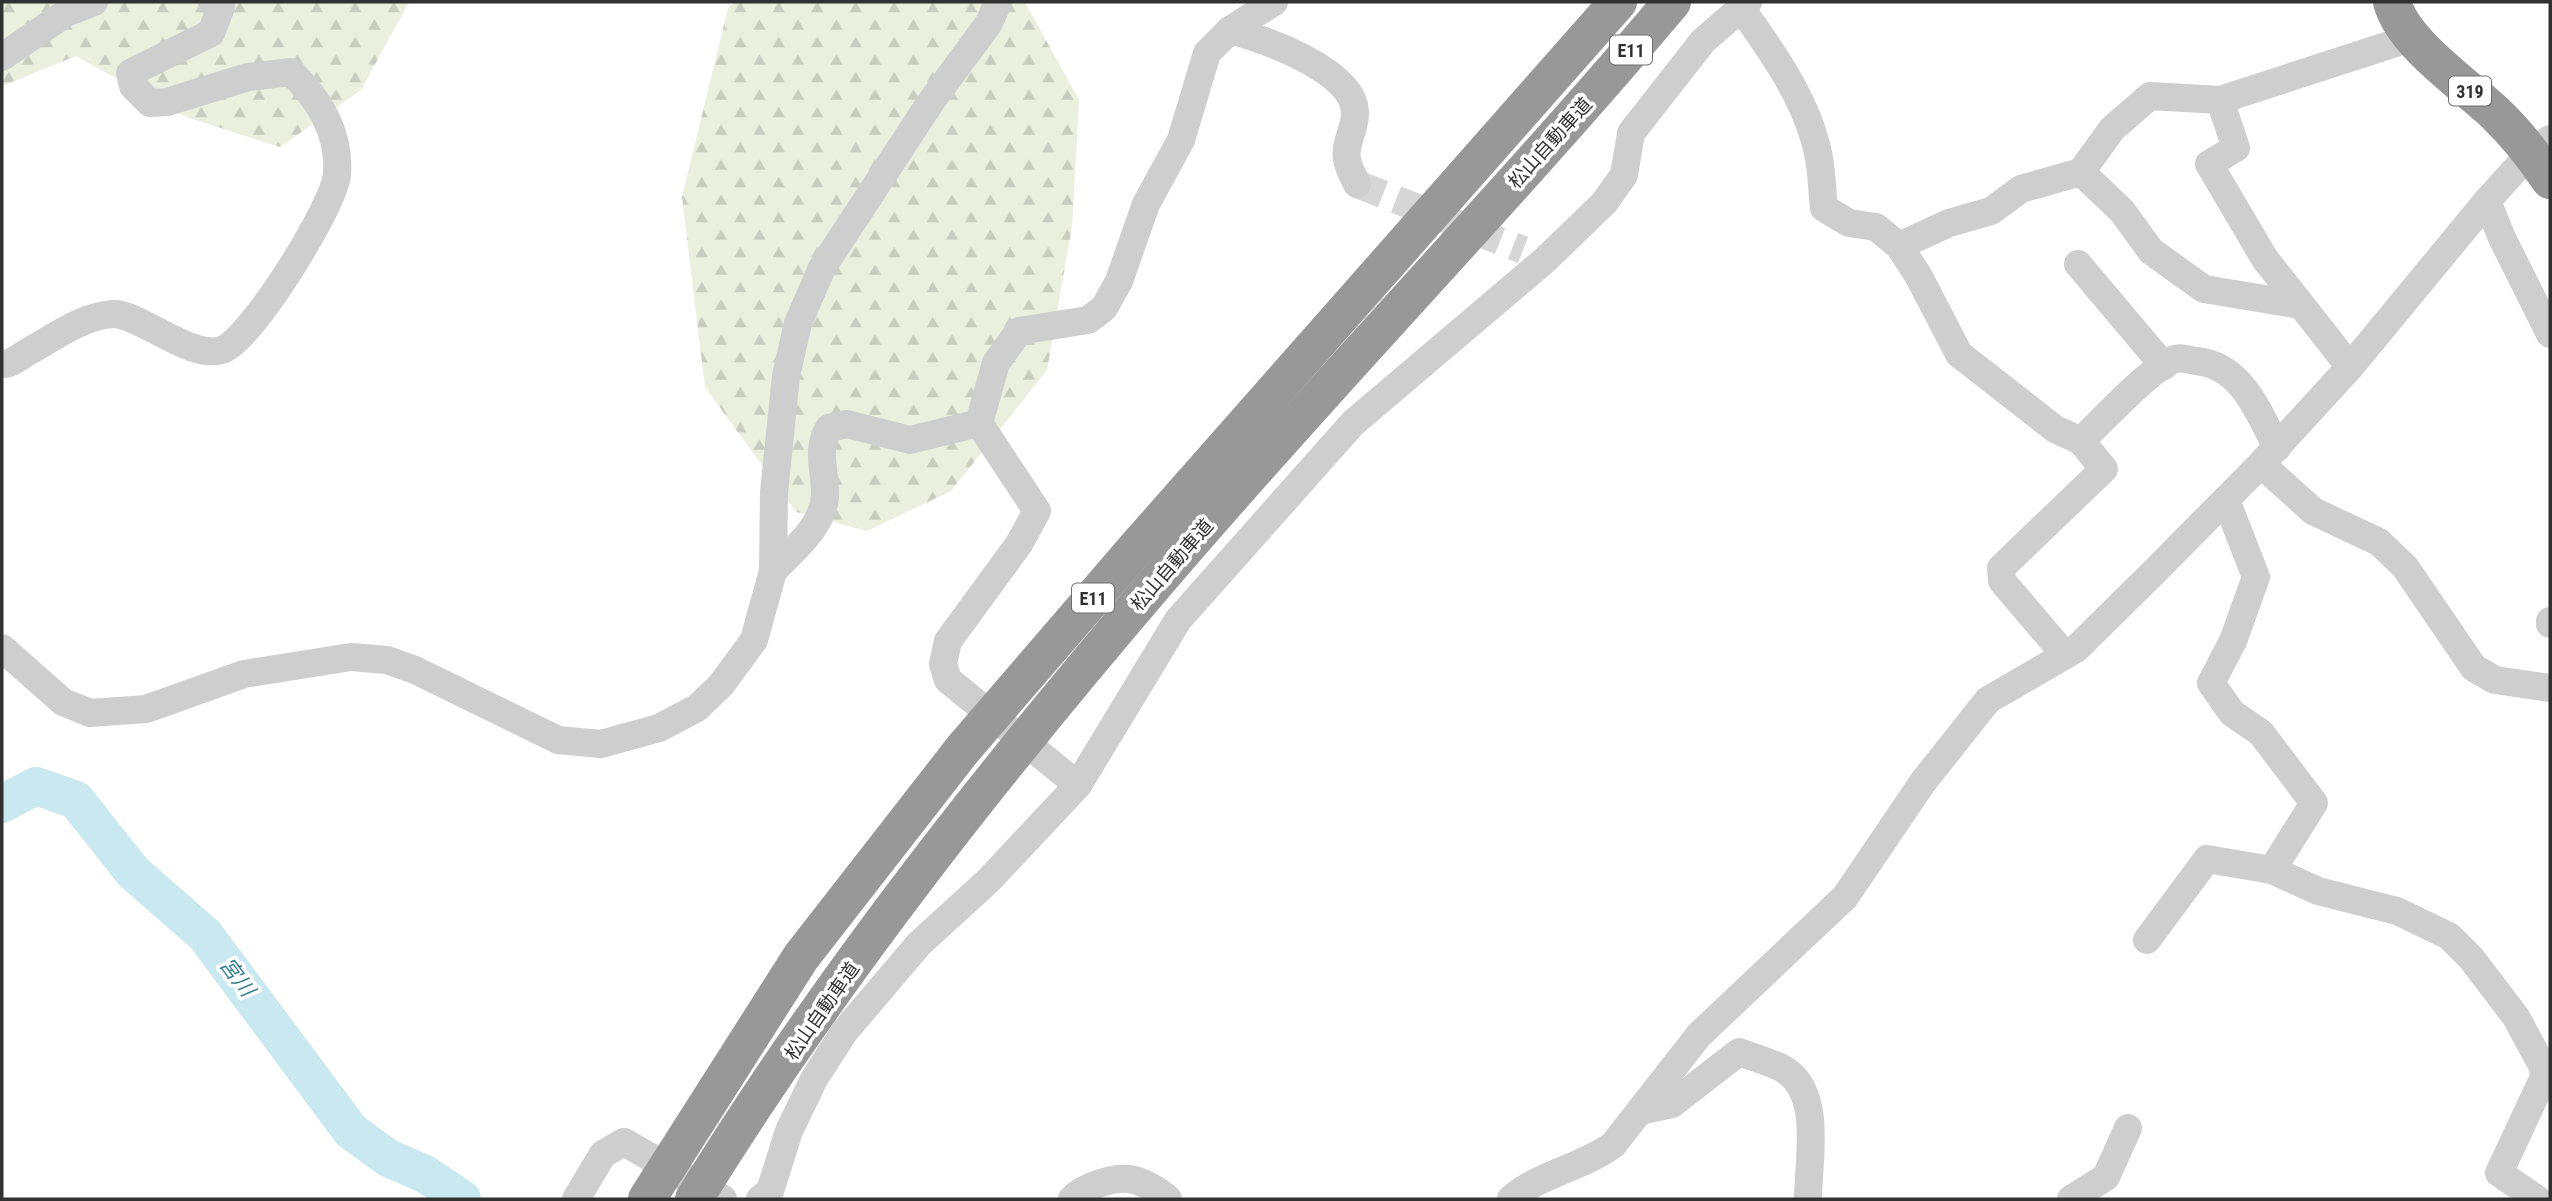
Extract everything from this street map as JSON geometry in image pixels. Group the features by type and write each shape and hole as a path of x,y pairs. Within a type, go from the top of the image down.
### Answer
{"highway":[{"name":"松山自動車道","path":"648,1199 673,1154 801,957 963,750 1137,547 1618,2"},
{"name":"松山自動車道","path":"708,1192 839,984 992,779 1163,575 1590,99 1672,2"},
{"name":"319","path":"2392,2 2414,37 2544,157"}],"street":[{"path":"2,57 66,13 94,2"},
{"path":"2,365 84,321 115,314 195,349 220,351 236,343 258,319 324,211 337,176 334,136 314,94 291,72 248,77 167,102 150,103 132,86 130,73 211,33 221,7 212,2"},
{"path":"2,648 63,702 90,713 146,709 244,674 351,657 387,660 415,670 558,740 601,744 659,728 697,708 721,685 754,640 773,570 774,492 786,376 798,323 822,268 930,103 989,23 998,2"},
{"path":"1071,779 948,680 943,664 948,641 1019,544 1037,511 979,423 996,363 1019,331 1088,320 1104,308 1119,281 1146,204 1181,140 1207,53 1230,30 1274,2"},
{"path":"760,1199 770,1191 789,1131 814,1079 845,1031 919,944 989,880 1071,779 1178,620 1344,434 1534,255 1604,203 1625,175 1631,133 1703,41 1745,5 1802,108 1819,157 1824,208 1849,223 1876,227 1899,246 1918,275 1959,354 2055,429 2081,441 2104,469 2001,568 2002,582 2065,655"},
{"path":"1230,30 1266,39 1329,73 1349,92 1356,111 1346,158 1357,184"},
{"path":"1899,246 1950,223 1991,211 2021,189 2081,172 2112,129 2150,96 2220,100 2414,37"},
{"path":"2220,100 2236,149 2209,164 2265,259 2350,367"},
{"path":"1511,1199 1522,1189 1613,1146 1699,1035 1845,897 1923,782 1988,700 2076,649 2269,456 2350,367 2487,201 2544,157"},
{"path":"2081,172 2122,211 2151,251 2204,289 2301,305"},
{"path":"2487,201 2550,334"},
{"path":"2078,264 2164,366"},
{"path":"2081,441 2175,359 2202,361 2231,374 2249,394 2269,456 2313,511 2379,542 2404,567 2474,668 2494,680 2550,688"},
{"path":"773,570 815,527 825,498 821,442 829,428 847,424 910,440 979,423"},
{"path":"2226,500 2256,577 2233,641 2211,683 2232,713 2261,733 2314,803 2272,870"},
{"path":"2147,940 2207,859 2272,870 2318,891 2397,911 2449,936 2471,958 2516,1017 2543,1067 2544,1077 2499,1173 2537,1199"},
{"path":"1640,1111 1672,1104 1740,1052 1785,1070 1806,1096 1809,1111 1808,1199"},
{"path":"2071,1199 2106,1177 2128,1128"},
{"path":"579,1192 603,1154 624,1142 708,1192"},
{"path":"1072,1199 1094,1185 1129,1179 1159,1191 1168,1199"}],"green space":[{"path":"2,2 409,2 361,90 280,147 186,117 76,56 2,86"},
{"path":"735,2 1025,2 1079,100 1072,226 1047,370 951,491 867,531 796,512 705,387 682,197 728,8"}],"waterway":[{"name":"宮川","path":"2,804 36,786 76,800 133,872 205,935 351,1131 388,1158 425,1174 462,1199"}],"tunnel":[{"path":"1357,184 1523,250"}]}
